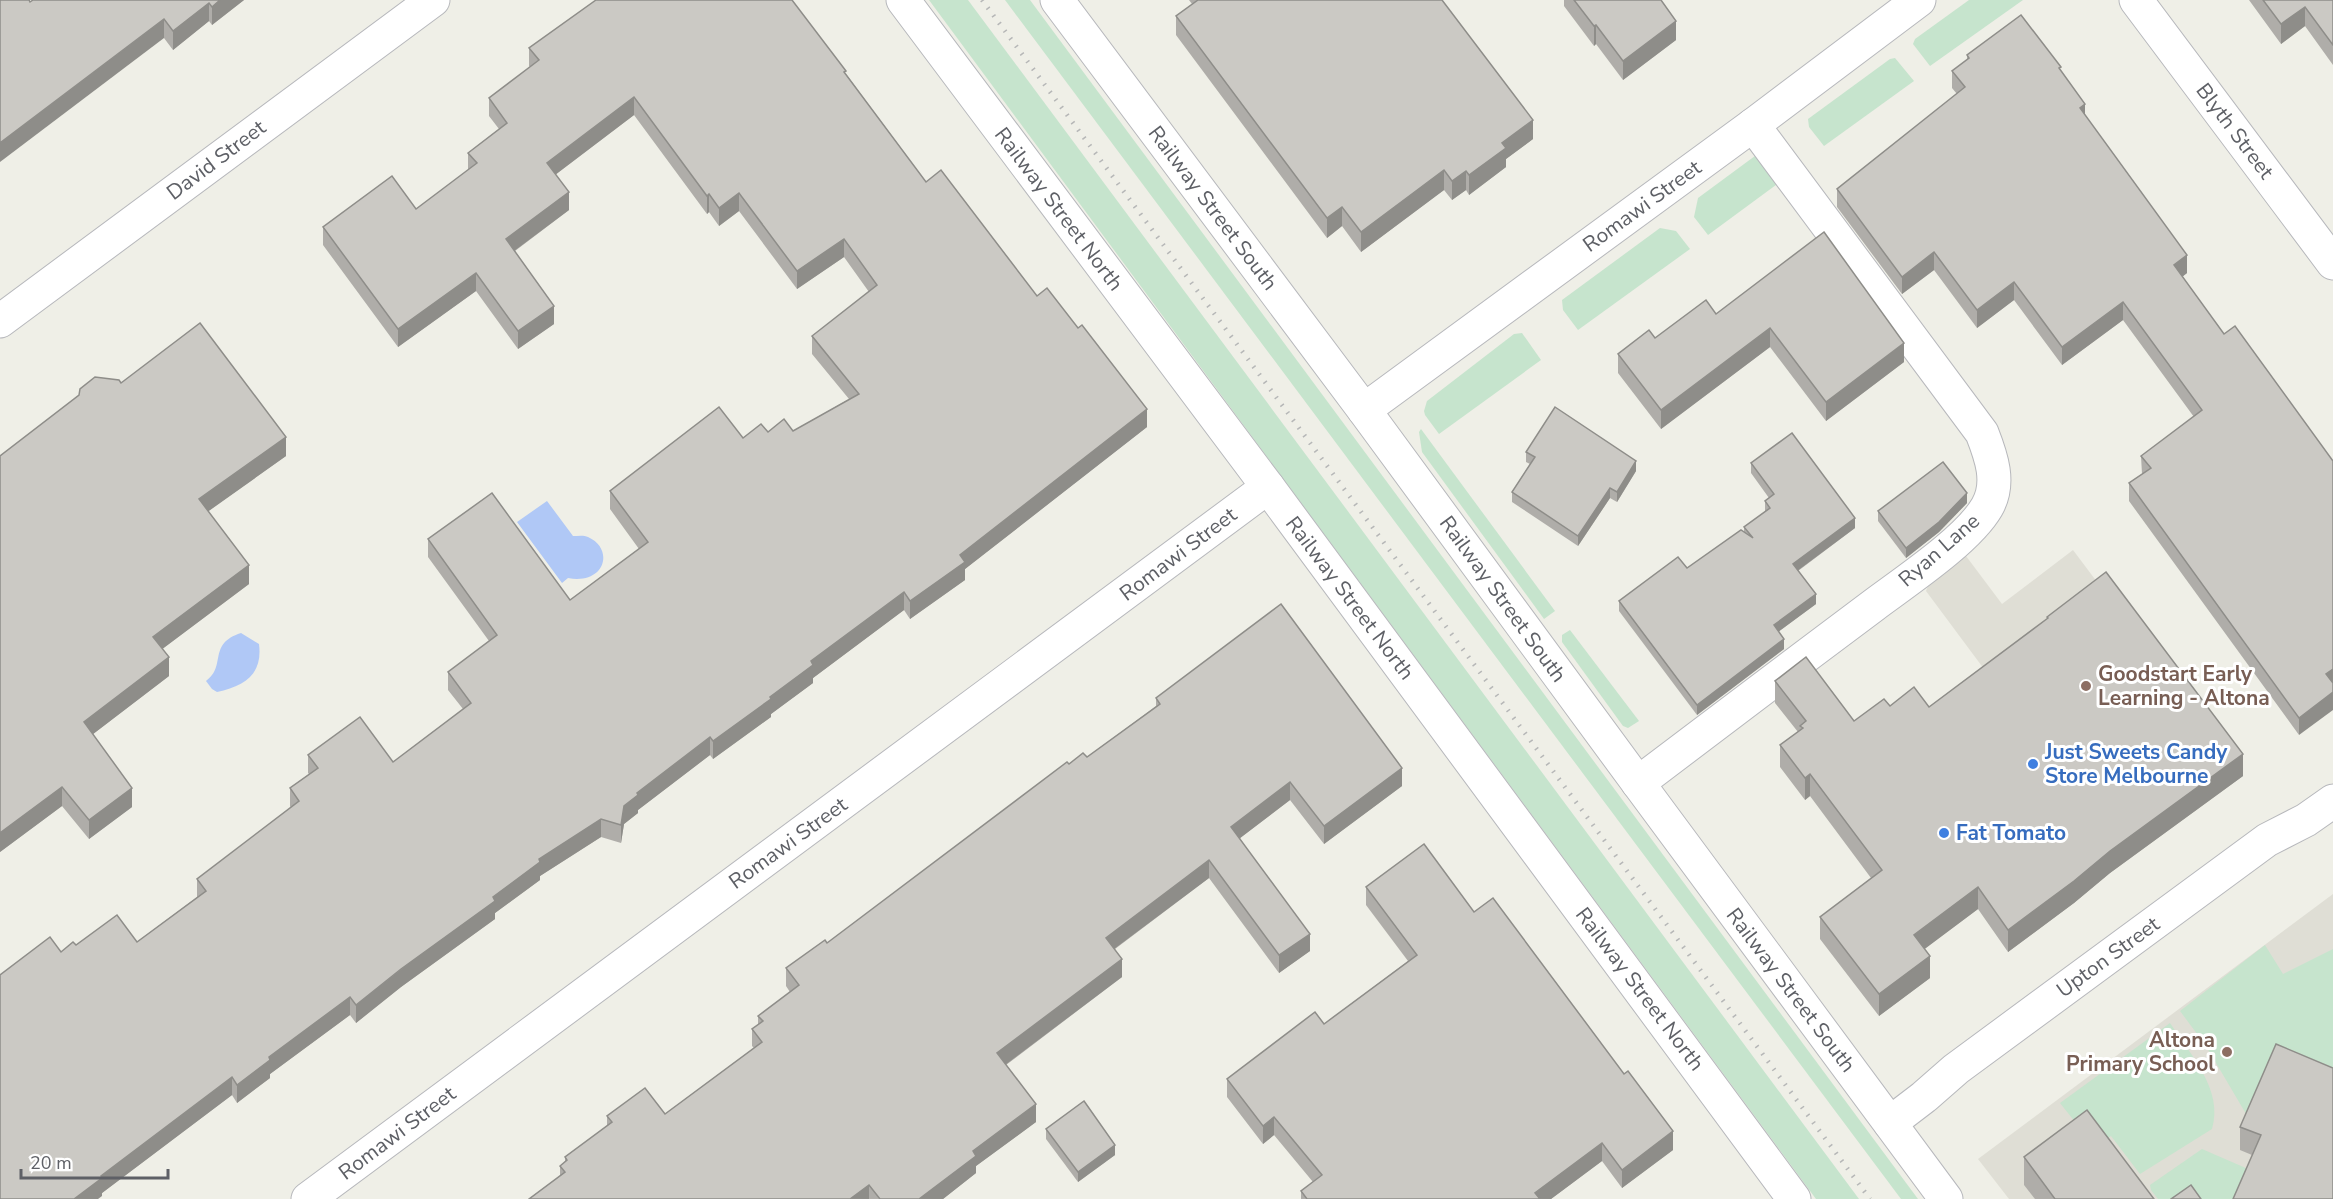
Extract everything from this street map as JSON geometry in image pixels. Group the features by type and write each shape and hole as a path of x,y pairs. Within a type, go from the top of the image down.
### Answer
{"street":[{"name":"David Street","path":"0,321 433,0"},
{"name":"Railway Street North","path":"903,0 1268,487 1794,1199"},
{"name":"Railway Street South","path":"1057,0 1364,410 1946,1199"},
{"name":"Romawi Street","path":"1364,410 1753,125 1919,0"},
{"name":"Blyth Street","path":"2136,0 2333,263"},
{"name":"Ryan Lane","path":"1638,783 1931,561 1974,524 1988,506 1995,487 1992,456 1982,433 1753,125"},
{"name":"Romawi Street","path":"308,1199 1268,487"},
{"name":"Upton Street","path":"1890,1123 1924,1098 1956,1069 2267,840 2306,820 2333,801"}],"shaded area":[{"name":"Goodstart Early Learning - Altona","path":"2073,550 2236,767 2126,860 1926,591 1932,576 1963,552 2002,604"},
{"name":"Altona Primary School","path":"2333,894 2333,1199 2009,1199 1978,1159"}],"green space":[{"path":"929,0 968,0 1859,1199 1816,1199"},
{"path":"1005,0 1030,0 1918,1199 1901,1199"},
{"path":"1969,0 2023,0 1930,66 1913,44 1915,39"},
{"path":"1895,58 1914,81 1824,146 1809,127 1808,119 1890,59"},
{"path":"1759,153 1784,179 1708,235 1694,217 1698,198"},
{"path":"1660,228 1676,231 1690,249 1578,330 1563,310 1562,300"},
{"path":"1522,333 1541,360 1439,434 1425,415 1427,401 1514,334"},
{"path":"1421,429 1555,611 1544,619 1422,452 1419,432"},
{"path":"1570,630 1639,721 1628,728 1623,726 1562,642 1562,635"},
{"path":"2265,945 2283,974 2333,949 2333,1091 2252,1124 2206,1046 2180,1011"},
{"path":"2170,1023 2209,1086 2213,1100 2212,1129 2140,1174 2111,1136 2095,1147 2060,1103"},
{"path":"2202,1149 2255,1172 2243,1199 2158,1199 2150,1185"}],"water":[{"path":"547,501 573,536 588,537 601,549 602,565 591,576 581,579 568,578 562,583 517,522"},
{"path":"241,633 259,644 258,664 250,677 243,682 217,692 206,681 216,669 224,643"}],"building":[{"path":"0,0 29,0 30,2 33,0 220,0 212,7 209,3 173,31 164,19 0,143"},
{"path":"596,0 792,0 926,182 941,170 1037,296 1047,288 1078,328 1082,325 1147,409 960,555 965,562 910,601 904,592 811,661 813,665 770,697 771,699 713,741 710,737 637,793 638,795 624,806 621,825 601,819 539,859 540,862 493,897 495,901 401,969 356,1005 350,997 269,1057 270,1060 237,1085 232,1077 74,1199 0,1199 0,975 50,937 61,952 73,942 76,945 117,915 137,942 206,891 197,879 299,801 290,788 318,768 308,755 360,717 393,762 471,703 448,672 497,635 428,539 492,493 570,600 648,542 610,491 719,407 743,438 761,424 768,432 784,419 793,431 859,394 812,336 877,285 844,239 797,271 739,193 719,208 709,194 707,196 634,97 547,163 569,192 506,239 554,306 518,331 476,273 398,329 323,227 392,176 416,209 477,163 468,153 507,123 489,98 539,60 529,48"},
{"path":"1198,0 1442,0 1533,120 1502,143 1506,148 1469,175 1466,171 1452,181 1444,170 1361,232 1342,207 1327,218 1176,16"},
{"path":"1574,0 1661,0 1676,21 1623,61"},
{"path":"2263,0 2333,0 2333,45 2305,7 2281,24"},
{"path":"2021,15 2061,67 2059,68 2085,104 2080,108 2187,255 2174,265 2224,334 2235,326 2333,461 2333,669 2326,674 2333,683 2333,692 2299,718 2129,483 2151,468 2141,456 2202,410 2123,302 2062,347 2014,282 1977,310 1934,252 1902,277 1837,189 1965,87 1952,71 1969,58 1967,55"},
{"path":"1824,232 1904,343 1826,402 1770,328 1661,410 1618,354 1649,330 1655,338 1706,300 1716,314"},
{"path":"200,323 286,437 199,499 249,565 153,637 169,657 84,722 132,788 89,820 62,787 0,833 0,456 79,395 80,389 95,377 119,380 121,383"},
{"path":"1555,407 1636,461 1617,492 1610,488 1578,536 1512,492 1535,457 1526,452"},
{"path":"1792,433 1855,518 1793,564 1816,594 1774,625 1784,639 1697,705 1619,601 1678,557 1687,568 1741,530 1753,538 1744,527 1770,508 1765,501 1774,494 1751,463"},
{"path":"1943,462 1967,493 1939,522 1906,548 1878,511"},
{"path":"2106,572 2243,754 2110,851 2008,930 1978,887 1914,935 1930,956 1879,994 1820,917 1882,870 1810,774 1805,778 1780,745 1803,728 1800,726 1806,721 1775,681 1806,657 1854,721 1884,699 1890,706 1914,687 1929,707"},
{"path":"1281,604 1402,768 1324,826 1290,782 1231,827 1310,934 1279,955 1209,860 1106,938 1122,959 997,1053 1036,1104 973,1151 976,1156 919,1199 880,1199 869,1185 850,1199 529,1199 565,1172 560,1166 567,1160 565,1157 612,1122 607,1116 645,1088 665,1114 762,1042 752,1029 763,1021 758,1016 799,985 786,968 825,940 827,943 1067,762 1069,764 1083,753 1087,757 1160,704 1156,698"},
{"path":"1424,844 1474,912 1493,898 1624,1074 1628,1071 1673,1131 1622,1170 1602,1143 1535,1193 1540,1199 1307,1199 1301,1191 1322,1175 1274,1117 1263,1126 1227,1079 1315,1012 1324,1024 1417,955 1366,887"},
{"path":"2276,1044 2333,1068 2333,1199 2233,1199 2261,1135 2240,1127"},
{"path":"1084,1101 1115,1145 1078,1172 1046,1129"},
{"path":"2087,1110 2154,1199 2055,1199 2024,1157"},
{"path":"2191,1185 2201,1199 2171,1199"}],"railway":[{"path":"982,0 1870,1199"}],"place":[{"name":"Goodstart Early Learning - Altona","path":"2086,686"},
{"name":"Just Sweets Candy Store Melbourne","path":"2033,764"},
{"name":"Fat Tomato","path":"1944,833"},
{"name":"Altona Primary School","path":"2227,1052"}]}
